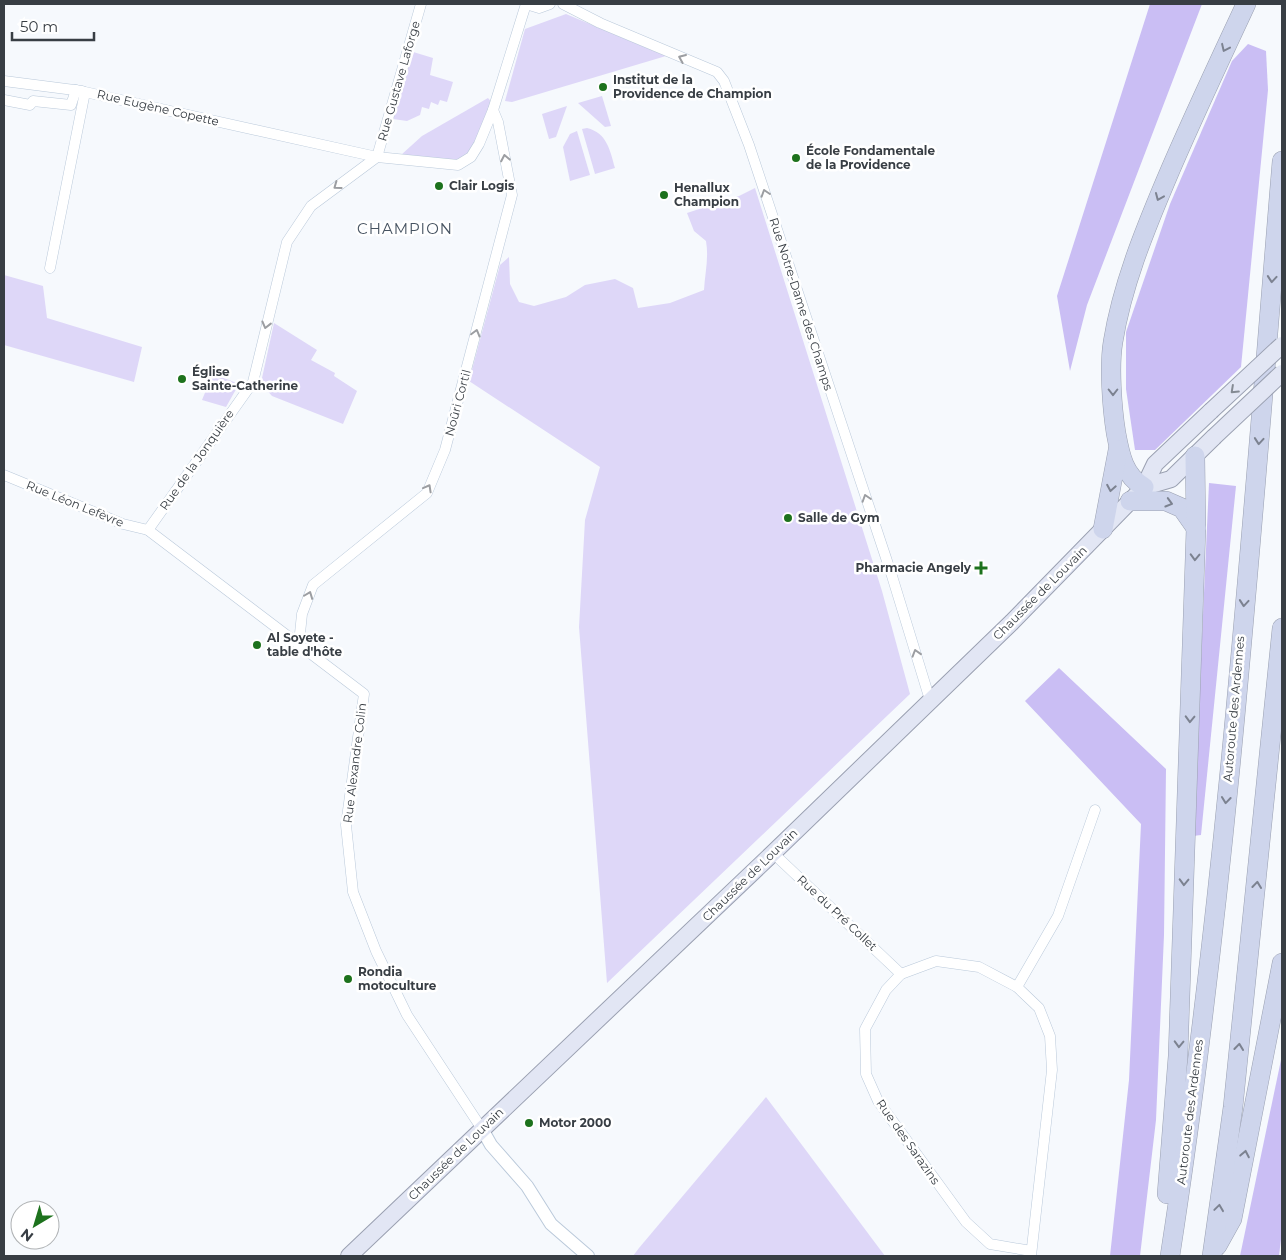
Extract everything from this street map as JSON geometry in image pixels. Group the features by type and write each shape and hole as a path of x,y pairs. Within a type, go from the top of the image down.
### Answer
{"highway":[{"path":"1144,487 1128,474 1118,446 1113,414 1113,344 1125,290 1144,233 1187,131 1246,4"},
{"name":"Autoroute des Ardennes","path":"1171,1248 1193,1098 1226,799 1282,161"},
{"path":"1102,530 1118,446"},
{"path":"1171,1248 1167,1200 1178,1056 1196,528 1195,456"},
{"path":"1130,501 1166,501 1182,508 1196,528"},
{"path":"1212,1256 1235,1087 1282,628"},
{"path":"1212,1256 1232,1219 1282,963"}],"main road":[{"name":"Chaussée de Louvain","path":"349,1256 773,854 1018,616 1144,487 1155,464 1282,345"},
{"name":"Chaussée de Louvain","path":"1144,487 1171,479 1282,373"},
{"path":"1195,456 1197,440 1211,411"}],"street":[{"name":"Rue Gustave Laforge","path":"377,157 421,4"},
{"path":"377,157 458,165 471,157 479,144 493,110 526,4 539,8 550,4"},
{"name":"Rue Notre-Dame des Champs","path":"563,4 618,30 717,72 724,80 752,154 889,567 930,700"},
{"path":"4,81 81,91 71,105 40,100 33,101 30,105 4,100"},
{"name":"Rue Eugène Copette","path":"50,268 81,91 377,157"},
{"name":"Noûri Cortil","path":"299,643 302,614 313,586 427,493 445,450 512,195 498,122 493,110"},
{"name":"Rue de la Jonquière","path":"148,530 252,382 287,242 311,206 377,157"},
{"name":"Rue Léon Lefèvre","path":"4,474 123,524 148,530"},
{"name":"Rue Alexandre Colin","path":"148,530 364,694 346,825 353,892 376,951 407,1015 482,1130"},
{"path":"1017,987 1058,916 1095,810"},
{"name":"Rue du Pré Collet","path":"773,854 901,974"},
{"name":"Rue des Sarazins","path":"936,961 980,967 1017,987 1039,1008 1050,1036 1052,1070 1031,1254 990,1244 966,1222 878,1101 866,1074 865,1029 886,990 901,974 936,961"},
{"path":"482,1130 491,1145 527,1186 551,1224 588,1256"}],"shaded area":[{"path":"1150,4 1202,4 1087,305 1070,371 1057,296"},
{"path":"566,14 666,56 512,102 505,101 525,29"},
{"path":"1248,44 1266,51 1268,90 1241,367 1155,450 1135,450 1126,389 1126,332 1170,204 1232,61"},
{"path":"410,51 433,58 430,75 453,82 447,102 440,100 438,105 431,102 429,109 422,107 420,115 407,121 393,119 391,116"},
{"path":"602,96 611,126 605,127 578,103"},
{"path":"488,98 493,104 469,155 456,163 401,155 422,136"},
{"path":"567,106 556,137 549,139 542,114"},
{"path":"582,129 594,130 607,143 615,168 595,174"},
{"path":"577,131 590,175 570,181 563,147 570,134"},
{"path":"755,188 882,591 910,694 607,983 579,627 585,520 600,467 469,381 500,265 509,257 510,284 519,302 534,306 566,297 585,285 615,279 633,288 638,308 670,303 704,290 707,259 706,241 694,231 687,213 739,196"},
{"path":"4,275 43,286 47,318 142,347 134,382 4,345"},
{"path":"274,323 317,350 311,360 335,373 334,376 357,391 343,424 272,396 265,388 262,378"},
{"path":"209,372 239,384 226,407 202,400 209,383 206,382"},
{"path":"1209,483 1236,486 1201,835 1193,836"},
{"path":"1059,668 1166,769 1164,935 1156,1120 1140,1256 1110,1256 1129,1080 1141,824 1025,701"},
{"path":"1282,1055 1282,1231 1279,1256 1240,1256"},
{"path":"766,1097 885,1256 633,1256 639,1248"}],"place":[{"name":"Institut de la Providence de Champion","path":"603,87"},
{"name":"École Fondamentale de la Providence","path":"796,158"},
{"name":"Clair Logis","path":"439,186"},
{"name":"Henallux Champion","path":"664,195"},
{"name":"Église Sainte-Catherine","path":"182,379"},
{"name":"Salle de Gym","path":"788,518"},
{"name":"Pharmacie Angely","path":"981,568"},
{"name":"Al Soyete - table d'hôte","path":"257,645"},
{"name":"Rondia motoculture","path":"348,979"},
{"name":"Motor 2000","path":"529,1123"}],"district":[{"name":"CHAMPION","path":"405,229"}]}
